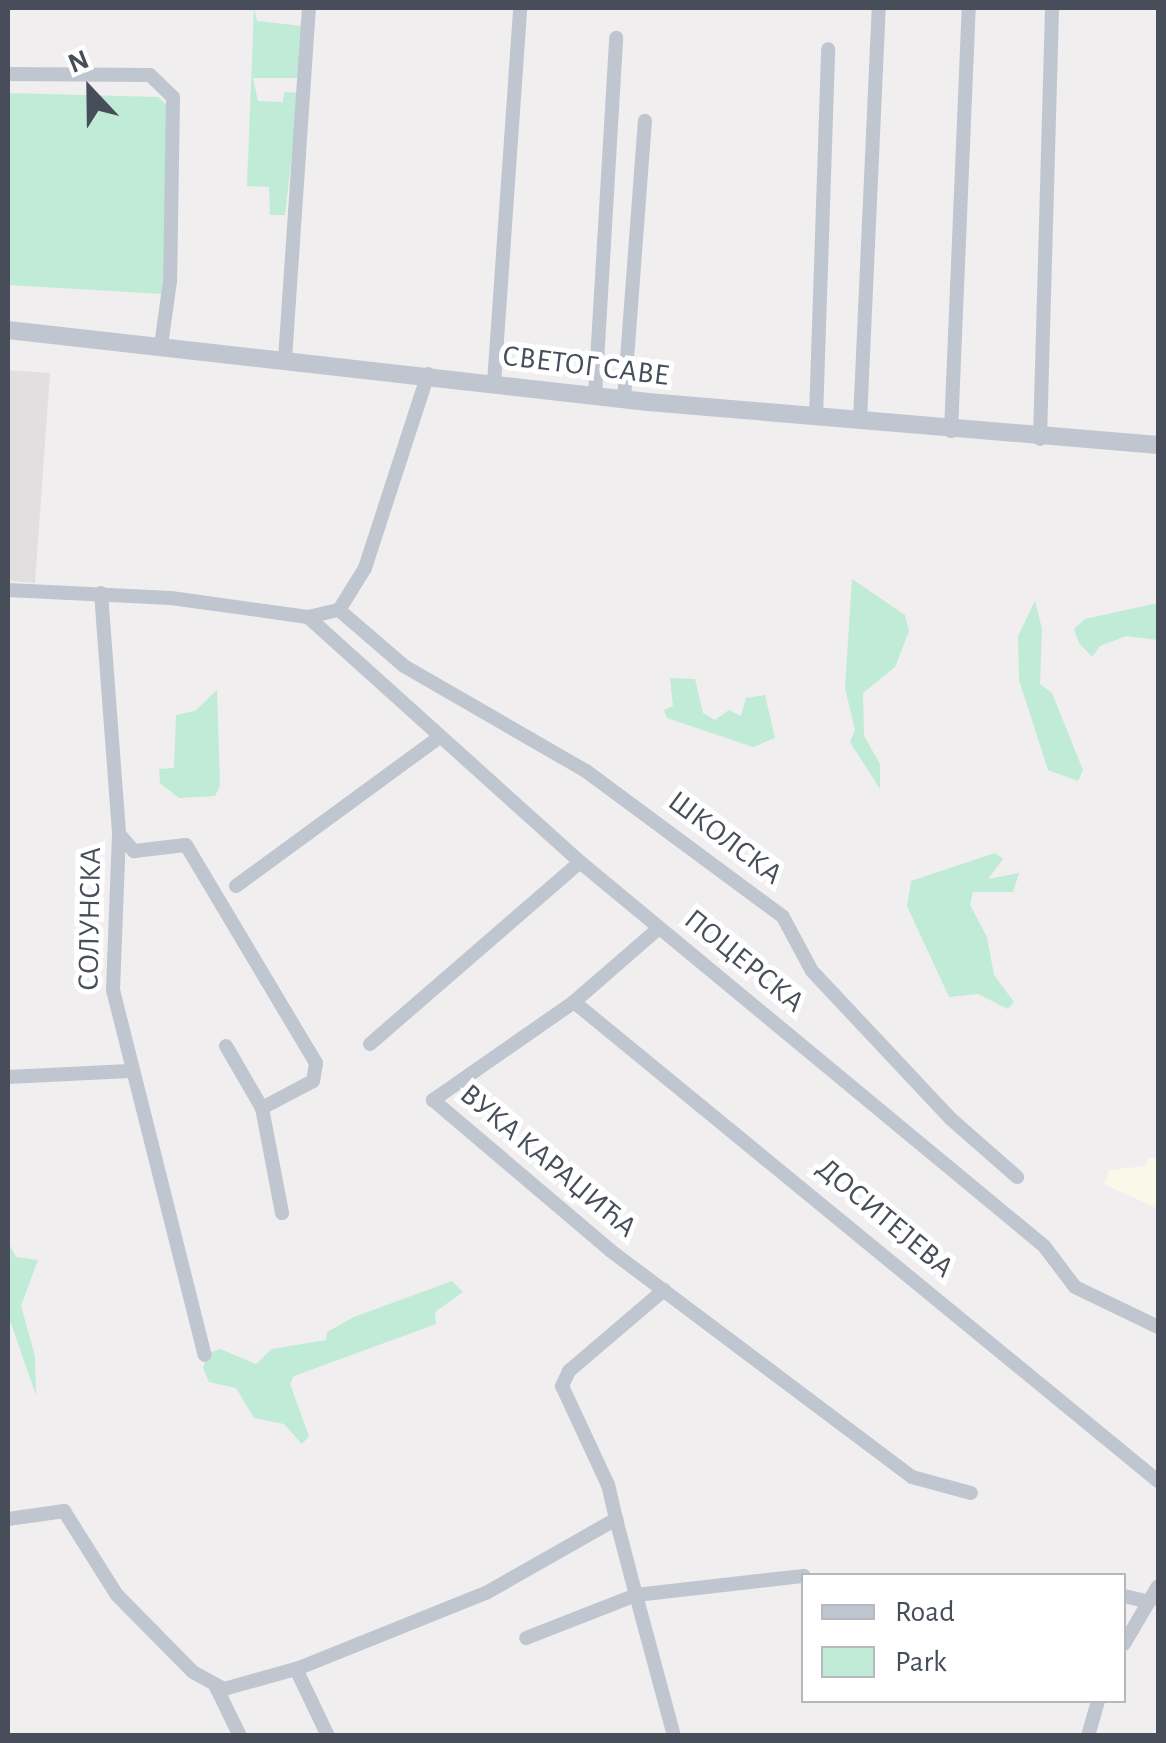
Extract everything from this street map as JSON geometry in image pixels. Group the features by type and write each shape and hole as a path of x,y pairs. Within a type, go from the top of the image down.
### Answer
{"street":[{"path":"285,359 309,8"},
{"path":"494,383 520,8"},
{"path":"860,421 878,8"},
{"path":"951,431 969,8"},
{"path":"1040,439 1052,8"},
{"path":"595,396 616,38"},
{"path":"816,417 828,48"},
{"path":"8,74 150,75 173,97 170,281 160,346"},
{"path":"624,399 645,120"},
{"name":"СВЕТОГ САВЕ","path":"8,330 428,374 624,399 1040,439 1158,445"},
{"path":"8,590 101,593 308,617 339,610 365,568 428,374"},
{"name":"СОЛУНСКА","path":"101,593 119,834 113,990 130,1071 205,1355"},
{"name":"ШКОЛСКА","path":"339,610 404,666 586,771 783,917 812,971 951,1119 1017,1177"},
{"name":"ПОЦЕРСКА","path":"308,617 580,862 1044,1246 1074,1287 1158,1327"},
{"path":"236,886 438,738"},
{"path":"119,834 134,852 186,845 316,1064 313,1081 262,1108"},
{"path":"370,1044 580,862"},
{"name":"ВУКА КАРАЏИЋА","path":"659,928 574,1002 434,1100 664,1290 912,1476 971,1493"},
{"name":"ДОСИТЕЈЕВА","path":"574,1002 1158,1481"},
{"path":"226,1046 262,1108 282,1213"},
{"path":"8,1077 130,1071"},
{"path":"664,1290 570,1371 562,1386 608,1485 674,1736"},
{"path":"8,1519 64,1511 117,1594 216,1687 240,1736"},
{"path":"216,1687 296,1668 486,1593 616,1520"},
{"path":"526,1638 636,1595 801,1577"},
{"path":"1126,1640 1158,1586"},
{"path":"1126,1596 1148,1602"},
{"path":"296,1668 328,1736"},
{"path":"1088,1736 1097,1703"}],"shaded area":[{"path":"8,370 50,373 35,583 8,581"},
{"path":"1147,1158 1158,1158 1158,1209 1104,1184 1109,1170 1146,1166"}],"green space":[{"path":"254,8 257,21 303,26 300,78 253,78 258,101 283,102 284,92 299,93 285,215 270,215 269,187 247,186"},
{"path":"8,93 158,97 168,106 163,294 8,285"},
{"path":"852,579 905,615 909,631 895,667 863,693 864,736 880,764 880,789 850,742 855,730 845,688"},
{"path":"1035,601 1042,629 1040,684 1052,693 1083,770 1078,781 1048,770 1019,680 1018,636"},
{"path":"1158,603 1158,640 1126,636 1100,646 1092,657 1079,643 1074,629 1085,619"},
{"path":"670,678 695,679 703,713 715,720 729,710 741,716 746,698 765,695 775,738 753,747 667,718 664,710 673,706"},
{"path":"217,690 220,786 215,796 179,798 160,783 159,769 174,768 176,715 195,711"},
{"path":"995,853 1003,859 988,879 1019,873 1013,892 973,892 970,905 987,937 994,975 1014,1002 1008,1009 978,994 949,997 907,906 911,881"},
{"path":"8,1242 16,1257 38,1260 21,1306 35,1356 36,1395 8,1315"},
{"path":"452,1281 463,1292 435,1312 436,1324 294,1376 290,1384 309,1436 302,1444 284,1424 254,1418 236,1388 209,1382 203,1368 208,1353 220,1349 256,1364 272,1349 326,1340 327,1332 354,1317"}]}
